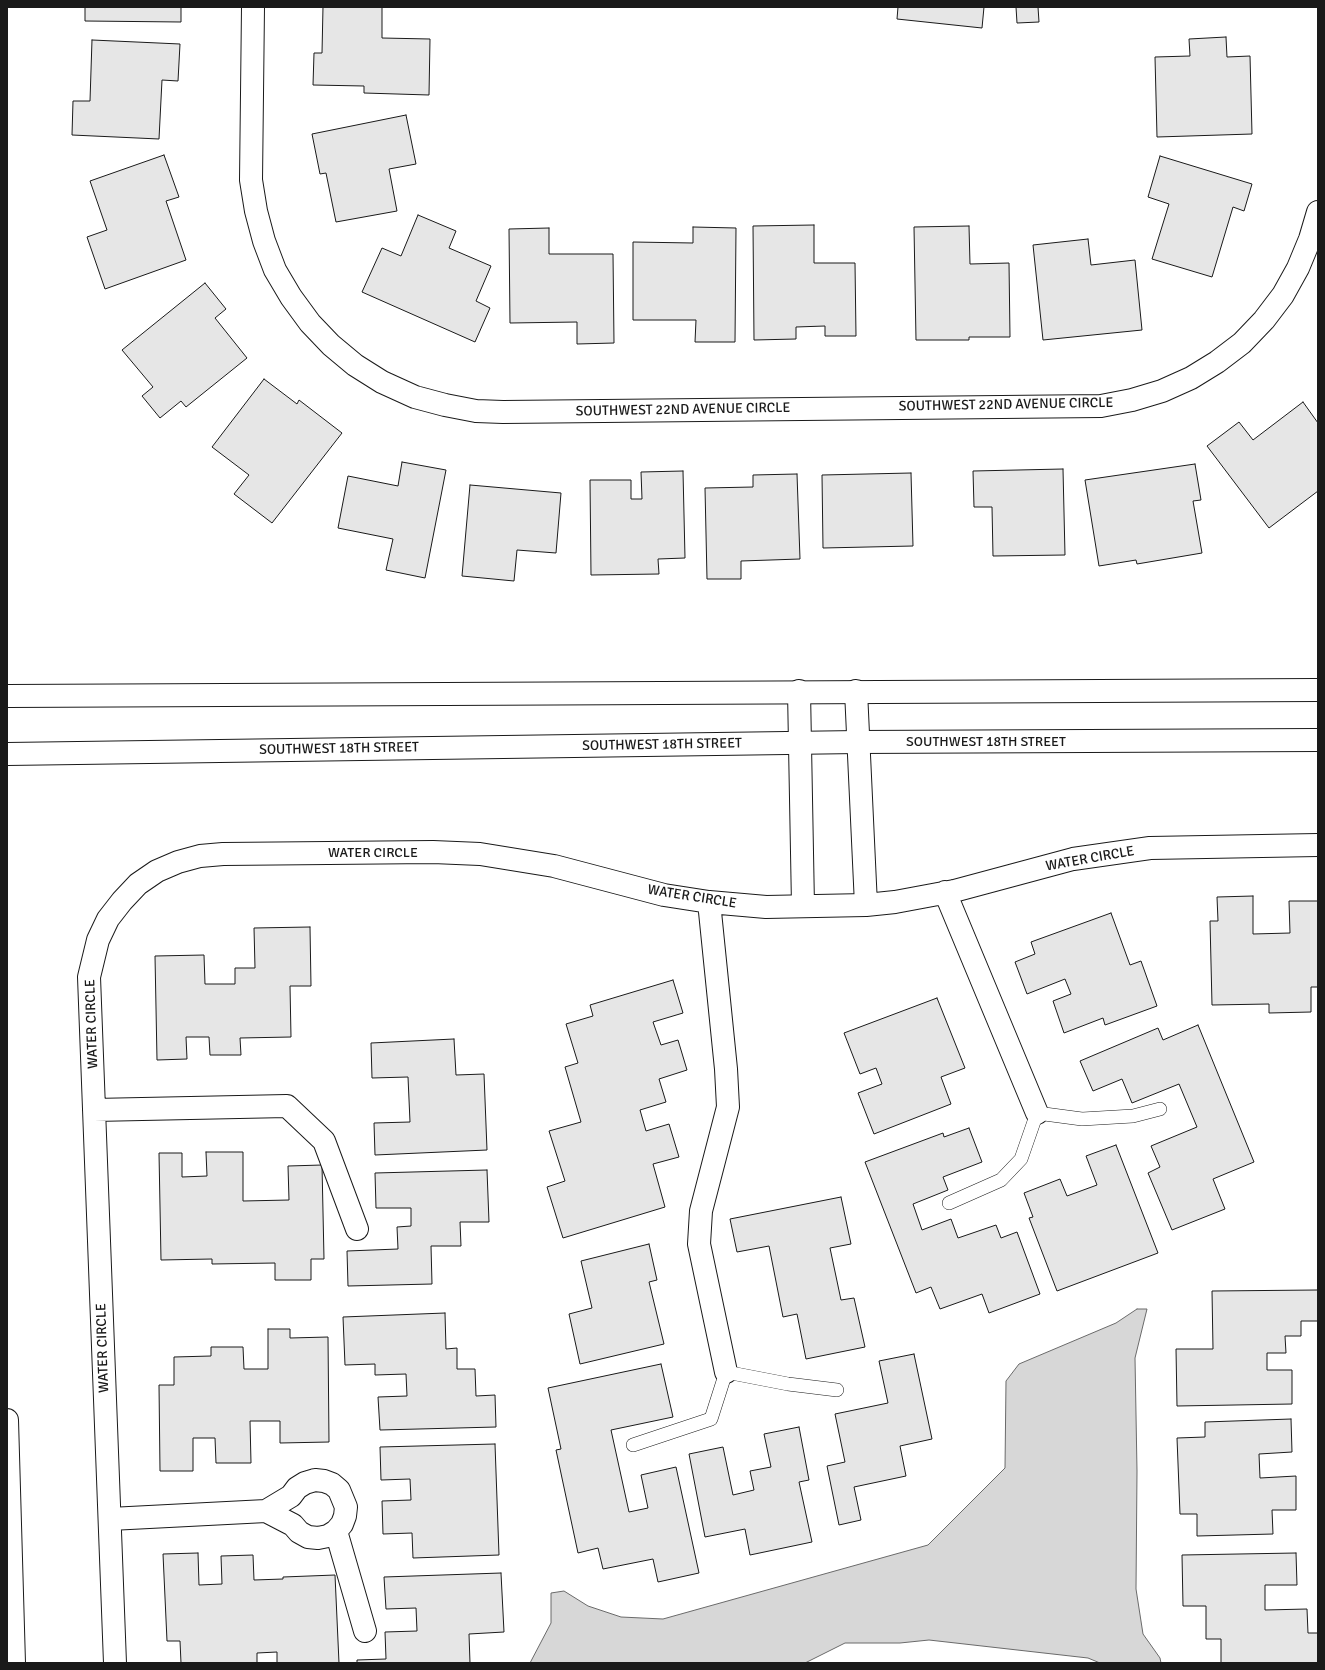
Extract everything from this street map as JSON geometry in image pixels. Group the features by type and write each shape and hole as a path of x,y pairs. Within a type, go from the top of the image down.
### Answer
{"street":[{"name":"SOUTHWEST 22ND AVENUE CIRCLE","path":"253,7 251,180 256,211 264,241 275,270 291,297 310,323 331,345 355,365 382,382 415,397 476,411 511,412 1101,406 1132,400 1162,391 1191,378 1217,362 1242,343 1264,320 1283,296 1298,268 1310,239 1318,212"},
{"path":"7,696 1318,690"},
{"path":"856,691 866,905"},
{"path":"799,692 803,906"},
{"name":"SOUTHWEST 18TH STREET","path":"7,754 858,742 1318,740"},
{"name":"WATER CIRCLE","path":"115,1663 89,977 98,940 108,919 138,884 157,872 178,862 200,856 223,854 433,852 480,854 554,866 664,895 709,902 766,908 866,905 895,902 945,892 1073,859 1150,848 1318,845"},
{"path":"945,892 1037,1113"},
{"path":"709,902 726,1069 728,1107 701,1211 699,1244 726,1372"},
{"path":"94,1110 287,1106 324,1141 357,1228"},
{"path":"7,1420 14,1663"},
{"path":"110,1518 266,1511 291,1496 297,1488 305,1482 315,1480 332,1484 339,1490 346,1507 342,1524 336,1531 328,1536 318,1538 308,1537 299,1532 293,1525 266,1511"},
{"path":"336,1531 365,1631"}],"lane":[{"path":"949,1203 1000,1180 1020,1160 1037,1113 1082,1118 1133,1116 1160,1109"},
{"path":"633,1445 711,1419 726,1372 788,1384 837,1390"}],"shaded area":[{"path":"1137,1309 1147,1309 1135,1358 1137,1471 1136,1589 1143,1634 1160,1658 1161,1663 1100,1663 1088,1658 929,1640 900,1643 845,1643 805,1663 530,1663 551,1623 551,1593 564,1591 588,1606 621,1617 663,1619 928,1545 1005,1468 1006,1381 1019,1364 1116,1323"}],"building":[{"path":"85,7 181,7 181,22 85,21"},
{"path":"323,7 382,7 382,38 430,39 429,95 364,93 364,86 313,85 314,53 322,53"},
{"path":"898,7 984,7 982,28 897,19"},
{"path":"1016,7 1038,7 1039,22 1017,23"},
{"path":"1226,37 1227,57 1250,56 1252,134 1157,137 1155,57 1190,56 1189,39"},
{"path":"92,40 180,44 178,81 162,80 159,139 72,135 73,101 90,101"},
{"path":"406,115 416,164 389,169 397,211 336,222 326,173 320,174 312,134"},
{"path":"164,155 179,197 166,201 186,260 105,289 87,237 107,230 90,181"},
{"path":"1160,156 1252,184 1244,211 1233,207 1212,277 1152,259 1169,204 1148,197"},
{"path":"418,215 456,231 449,248 491,266 476,301 490,308 475,342 362,292 382,248 401,256"},
{"path":"814,225 814,263 855,263 856,336 825,336 825,326 796,327 796,339 754,340 753,226"},
{"path":"969,226 970,264 1009,263 1010,337 969,337 969,340 916,340 914,227"},
{"path":"693,227 736,228 735,342 695,342 696,320 633,320 633,242 693,243"},
{"path":"549,228 549,254 613,254 614,343 577,344 577,322 510,323 509,229"},
{"path":"1088,239 1091,265 1135,260 1142,330 1043,340 1033,245"},
{"path":"205,283 226,309 215,318 247,358 186,407 181,401 160,418 142,396 153,387 122,350"},
{"path":"264,379 297,404 299,400 342,433 272,523 234,494 249,475 212,447"},
{"path":"1303,402 1318,423 1318,491 1269,528 1207,446 1239,422 1253,440"},
{"path":"402,462 446,470 425,578 386,570 393,539 338,528 348,476 398,486"},
{"path":"1195,464 1201,500 1193,501 1202,553 1137,564 1136,560 1099,566 1085,480"},
{"path":"1063,469 1065,555 993,556 992,507 974,507 973,471"},
{"path":"683,471 685,558 658,559 659,574 591,575 590,480 631,480 631,499 642,499 641,472"},
{"path":"911,473 913,546 823,548 822,475"},
{"path":"797,474 800,559 741,561 741,579 707,579 705,488 753,487 753,475"},
{"path":"470,485 561,493 556,553 517,550 514,581 462,576"},
{"path":"1253,896 1253,934 1290,933 1289,901 1318,901 1318,987 1311,987 1311,1012 1269,1013 1269,1004 1212,1005 1210,921 1218,921 1217,897"},
{"path":"1111,913 1130,965 1141,961 1157,1006 1105,1025 1103,1018 1064,1033 1053,1001 1071,994 1065,979 1027,994 1015,962 1035,954 1031,942"},
{"path":"310,927 311,986 290,986 291,1037 240,1038 241,1055 210,1055 209,1037 186,1037 187,1059 157,1060 155,956 204,955 205,984 235,984 235,968 255,968 254,928"},
{"path":"673,980 683,1013 653,1022 661,1045 678,1040 687,1070 659,1079 666,1102 640,1110 646,1131 669,1124 679,1157 653,1164 665,1207 563,1238 547,1187 565,1181 549,1131 581,1122 565,1067 578,1063 566,1024 593,1016 590,1005"},
{"path":"937,998 965,1068 941,1077 951,1104 874,1134 858,1093 882,1084 876,1068 860,1074 844,1033"},
{"path":"1198,1025 1254,1162 1213,1179 1225,1209 1172,1230 1148,1173 1160,1167 1151,1146 1197,1127 1179,1084 1132,1103 1122,1079 1093,1091 1080,1061 1158,1028 1163,1040"},
{"path":"454,1039 456,1075 484,1074 487,1150 375,1155 374,1123 410,1122 408,1077 372,1078 371,1043"},
{"path":"969,1128 982,1162 943,1177 948,1190 913,1204 922,1230 951,1219 958,1238 996,1225 1001,1238 1017,1232 1040,1294 989,1313 982,1294 940,1309 931,1287 916,1293 865,1162 943,1133 944,1137"},
{"path":"1116,1145 1158,1253 1057,1291 1029,1218 1033,1217 1024,1193 1060,1179 1067,1196 1097,1185 1086,1156"},
{"path":"206,1152 243,1152 243,1201 289,1200 288,1166 322,1165 324,1259 311,1259 311,1280 275,1280 275,1263 212,1264 212,1259 161,1260 159,1153 182,1153 182,1177 207,1176"},
{"path":"487,1170 489,1222 460,1222 461,1246 431,1246 432,1284 348,1286 347,1251 398,1249 397,1227 411,1226 411,1208 376,1208 375,1173"},
{"path":"841,1197 851,1244 830,1248 841,1300 854,1298 865,1347 806,1359 797,1314 783,1317 769,1246 737,1252 730,1219"},
{"path":"649,1244 657,1280 649,1282 664,1344 580,1364 569,1314 592,1308 581,1261"},
{"path":"1318,1290 1318,1321 1301,1321 1301,1336 1285,1336 1286,1353 1267,1353 1267,1370 1292,1370 1292,1404 1177,1406 1176,1349 1213,1349 1212,1291"},
{"path":"445,1313 446,1349 457,1348 457,1369 475,1369 476,1396 495,1395 496,1427 380,1430 378,1397 407,1396 406,1374 375,1375 375,1364 345,1365 343,1317"},
{"path":"268,1329 290,1329 290,1338 328,1337 329,1442 280,1443 280,1421 250,1421 251,1463 216,1463 215,1438 193,1438 193,1471 160,1471 159,1385 174,1385 174,1357 211,1356 211,1347 243,1347 244,1369 268,1369"},
{"path":"914,1354 932,1439 900,1446 906,1476 854,1487 861,1520 839,1525 827,1466 845,1462 835,1414 888,1403 879,1361"},
{"path":"661,1364 673,1417 611,1430 629,1512 648,1508 641,1475 676,1467 699,1573 658,1582 653,1559 603,1569 598,1548 578,1553 556,1450 561,1449 548,1388"},
{"path":"1291,1419 1292,1452 1259,1454 1260,1478 1296,1476 1296,1510 1272,1510 1273,1534 1197,1536 1197,1514 1180,1514 1177,1438 1205,1437 1205,1422"},
{"path":"799,1427 809,1480 799,1482 812,1542 750,1555 745,1529 705,1537 689,1454 723,1447 733,1495 754,1490 750,1471 771,1467 764,1434"},
{"path":"495,1444 499,1555 413,1558 412,1533 383,1534 382,1501 411,1500 410,1479 381,1480 380,1447"},
{"path":"198,1553 199,1585 222,1584 221,1556 253,1555 254,1580 283,1579 283,1577 335,1575 339,1663 277,1663 277,1652 257,1653 257,1663 181,1663 180,1641 167,1641 163,1554"},
{"path":"1296,1553 1297,1585 1265,1585 1265,1610 1307,1609 1308,1633 1318,1633 1318,1663 1221,1663 1221,1639 1206,1639 1206,1606 1183,1606 1182,1555"},
{"path":"501,1573 504,1632 469,1634 470,1663 357,1663 357,1660 386,1659 385,1632 417,1631 416,1608 386,1609 384,1577"}]}
